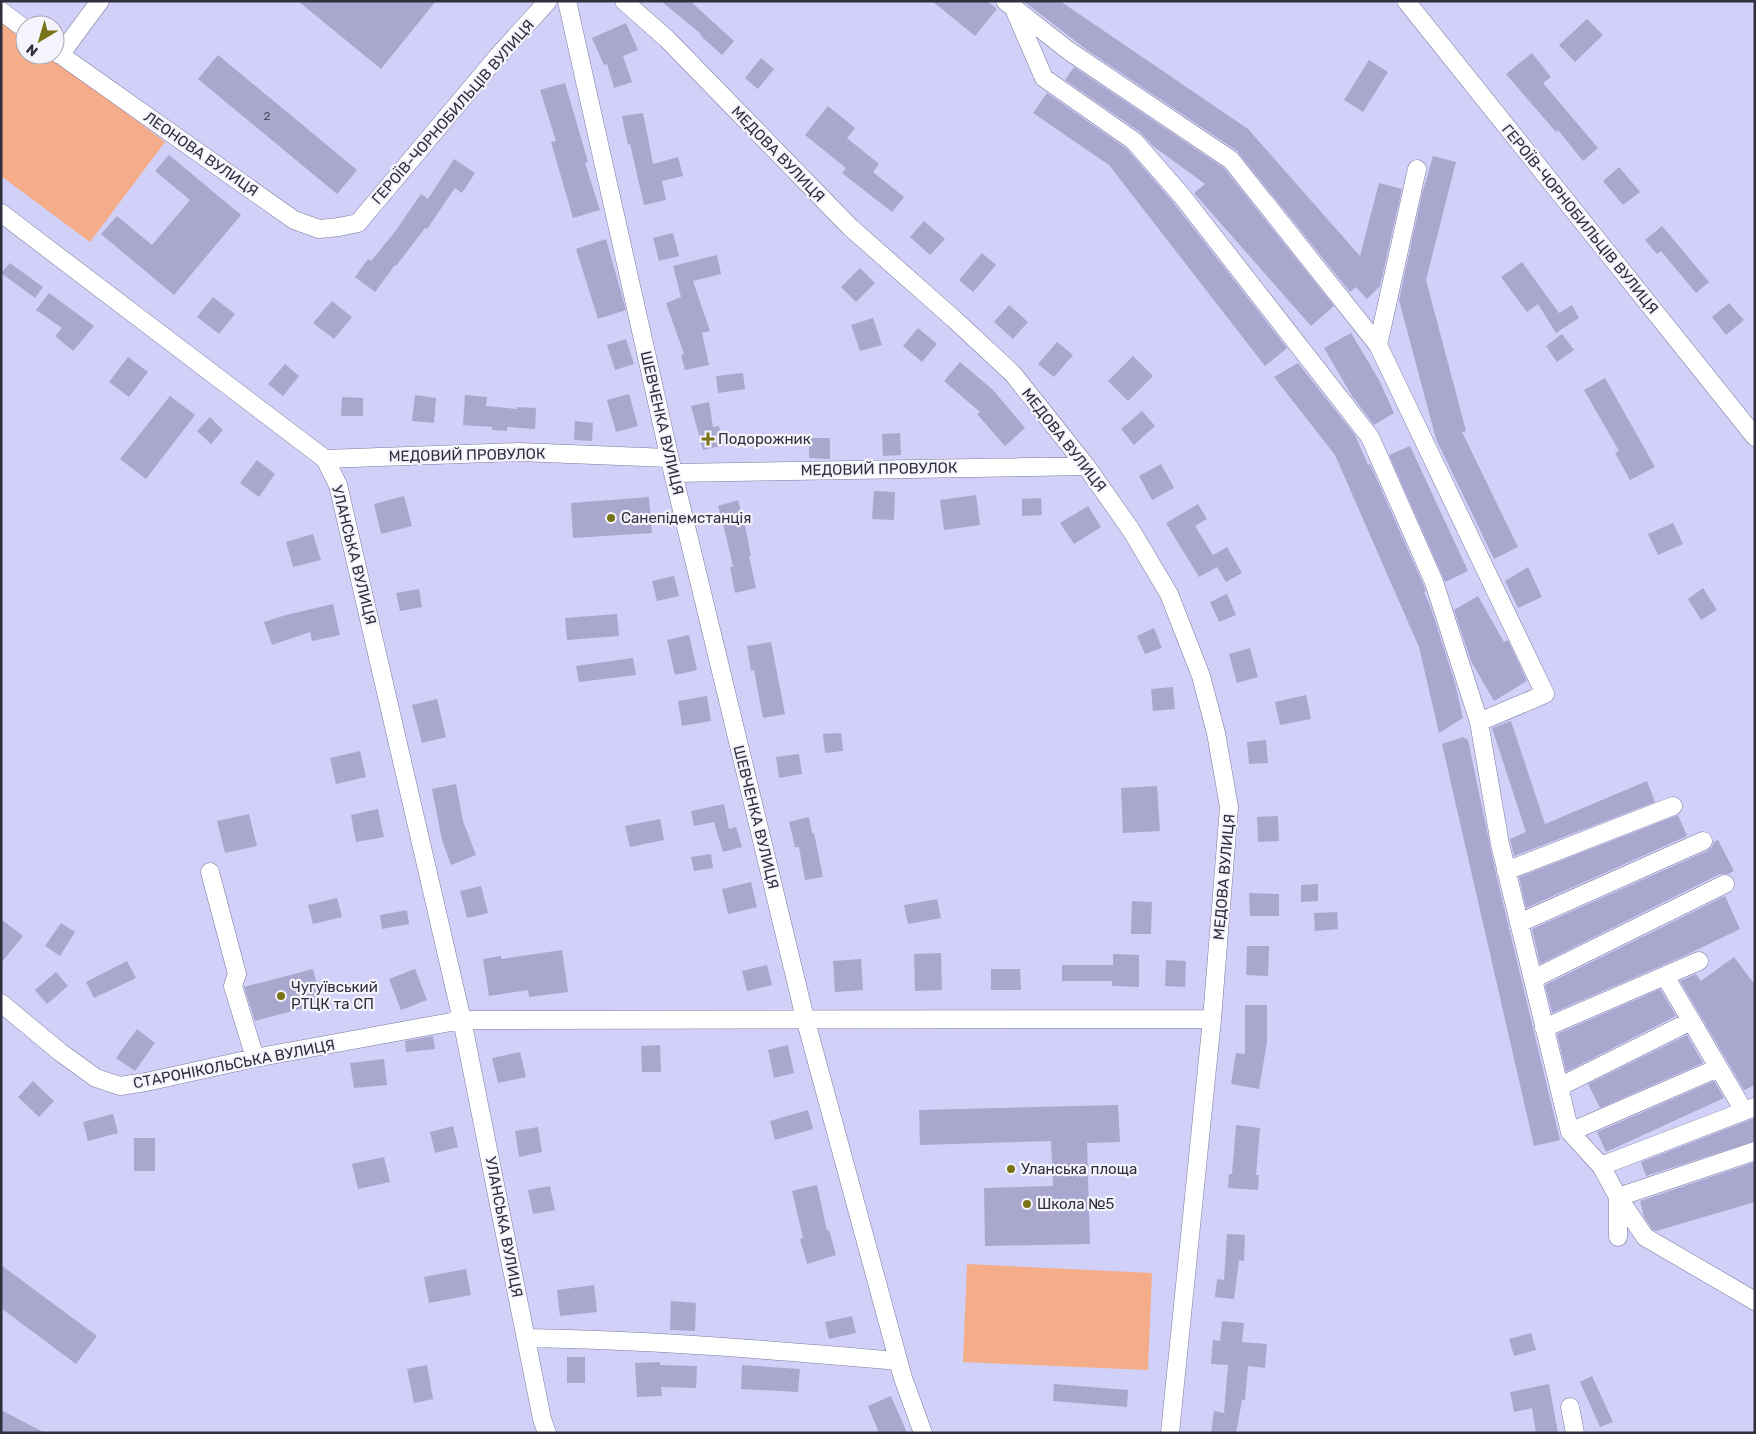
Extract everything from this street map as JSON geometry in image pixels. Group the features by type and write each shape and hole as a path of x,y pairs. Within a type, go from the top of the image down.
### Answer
{"street":[{"path":"65,44 100,1"},
{"name":"ГЕРОЇВ-ЧОРНОБИЛЬЦІВ ВУЛИЦЯ","path":"358,223 498,56 548,1"},
{"name":"ШЕВЧЕНКА ВУЛИЦЯ","path":"567,1 671,465 804,1018"},
{"name":"МЕДОВА ВУЛИЦЯ","path":"624,1 667,39 850,227 1013,374 1086,466 1132,530 1169,594 1201,676 1216,733 1229,807 1212,1019"},
{"name":"ГЕРОЇВ-ЧОРНОБИЛЬЦІВ ВУЛИЦЯ","path":"1406,1 1755,437"},
{"path":"1009,5 1069,51 1231,160 1378,345 1545,694 1479,722"},
{"path":"1009,5 1044,78 1134,141 1182,196 1370,437 1434,582 1479,722 1500,844 1570,1132 1601,1166 1618,1197 1645,1236 1755,1301"},
{"path":"1,12 15,22"},
{"name":"ЛЕОНОВА ВУЛИЦЯ","path":"65,58 294,220 319,229 358,223"},
{"path":"1378,345 1417,169"},
{"name":"УЛАНСЬКА ВУЛИЦЯ","path":"1,213 325,459 338,485 462,1020 542,1419 547,1433"},
{"name":"МЕДОВИЙ ПРОВУЛОК","path":"325,459 519,452 671,465 1086,466"},
{"path":"1506,871 1673,806"},
{"path":"1519,924 1703,841"},
{"path":"210,872 237,974 233,986 256,1058"},
{"path":"1532,979 1725,884"},
{"path":"1544,1028 1699,961"},
{"path":"1601,1166 1749,1109 1718,1068 1665,976"},
{"name":"СТАРОНІКОЛЬСЬКА ВУЛИЦЯ","path":"1,1002 60,1052 96,1078 120,1086 256,1058 462,1020"},
{"path":"804,1018 898,1361 923,1433"},
{"path":"462,1020 804,1018 1212,1019 1170,1433"},
{"path":"1559,1086 1691,1021"},
{"path":"1570,1132 1718,1068"},
{"path":"1618,1197 1755,1151"},
{"path":"1618,1197 1618,1237"},
{"path":"526,1338 754,1348 898,1361"},
{"path":"1570,1407 1575,1433"}],"shaded area":[{"path":"1,19 15,30 15,65 62,65 165,142 90,242 1,176"},
{"path":"967,1264 1152,1273 1148,1370 963,1362"}],"building":[{"path":"298,1 436,1 381,69"},
{"path":"661,1 690,1 734,41 722,55 701,34"},
{"path":"932,1 987,1 997,9 975,36"},
{"path":"1023,1 1060,1 1248,129 1360,256 1379,183 1402,189 1380,286 1367,299 1356,287 1350,292 1237,151 1087,50"},
{"path":"1587,19 1603,35 1575,62 1559,45"},
{"path":"626,23 638,50 623,56 632,82 614,88 607,64 604,65 592,38"},
{"path":"1532,53 1551,77 1543,83 1598,148 1583,161 1558,130 1556,132 1506,74"},
{"path":"218,55 357,170 337,194 198,79"},
{"path":"761,58 774,69 758,89 745,78"},
{"path":"1369,60 1388,72 1363,112 1344,100"},
{"path":"1074,67 1224,168 1334,306 1311,326 1194,193 1205,184 1153,146 1140,132 1065,80"},
{"path":"565,83 588,162 585,163 600,210 573,218 551,142 556,141 540,90"},
{"path":"1047,93 1127,149 1173,202 1287,348 1265,366 1109,165 1033,113"},
{"path":"828,106 855,128 847,138 879,164 873,172 904,197 892,212 842,173 846,168 805,135"},
{"path":"643,113 653,164 678,157 683,176 662,181 666,200 644,205 622,116"},
{"path":"169,155 241,215 174,295 101,234 117,216 152,245 190,200 155,171"},
{"path":"1433,156 1456,162 1426,280 1466,431 1462,432 1518,547 1494,559 1436,439 1399,300 1422,194"},
{"path":"454,159 475,173 462,193 455,188 427,229 425,228 375,292 355,277 368,259 371,261 394,233 421,194 428,199"},
{"path":"1619,167 1640,192 1623,205 1603,181"},
{"path":"924,221 945,239 930,255 910,237"},
{"path":"1662,226 1709,282 1696,293 1661,251 1657,254 1645,240"},
{"path":"673,233 679,256 659,261 653,238"},
{"path":"606,239 626,310 598,319 576,249"},
{"path":"982,253 996,265 973,292 959,280"},
{"path":"717,255 721,274 693,281 710,331 702,333 709,365 685,370 681,355 684,354 666,303 681,297 673,266"},
{"path":"1522,262 1559,313 1572,305 1579,318 1556,333 1538,304 1527,312 1501,277"},
{"path":"10,263 43,287 35,298 1,273"},
{"path":"860,268 875,283 856,302 841,287"},
{"path":"49,293 94,326 73,351 55,336 62,328 36,310"},
{"path":"213,297 235,314 219,334 197,317"},
{"path":"332,301 352,317 334,339 313,323"},
{"path":"1729,303 1744,320 1726,335 1712,317"},
{"path":"1009,305 1028,322 1013,339 994,322"},
{"path":"873,318 882,345 860,351 851,325"},
{"path":"918,328 937,344 922,362 903,346"},
{"path":"1351,333 1379,380 1394,413 1374,425 1352,396 1324,348"},
{"path":"1562,334 1574,350 1557,362 1546,346"},
{"path":"626,339 634,364 615,370 607,345"},
{"path":"1057,342 1073,355 1054,377 1038,364"},
{"path":"1133,356 1153,376 1128,401 1108,381"},
{"path":"128,357 148,372 129,397 109,382"},
{"path":"960,362 993,390 1025,428 1005,446 977,414 980,412 944,381"},
{"path":"1298,363 1355,435 1368,465 1370,464 1426,591 1424,592 1455,683 1463,718 1439,733 1419,647 1335,455 1274,377"},
{"path":"285,364 299,376 283,396 268,384"},
{"path":"743,373 745,389 718,393 716,376"},
{"path":"1605,378 1655,467 1630,480 1615,453 1619,451 1584,390"},
{"path":"629,394 638,426 616,432 607,400"},
{"path":"415,395 436,398 434,423 412,421"},
{"path":"465,395 487,397 486,406 517,409 517,407 536,408 535,429 507,427 507,431 492,430 492,427 463,425"},
{"path":"170,396 195,415 146,479 120,459"},
{"path":"342,397 363,398 363,416 341,416"},
{"path":"709,402 713,427 719,426 724,445 703,450 691,406"},
{"path":"1142,411 1155,426 1134,445 1121,429"},
{"path":"210,417 223,430 211,444 197,431"},
{"path":"575,421 593,423 592,441 574,440"},
{"path":"900,433 901,455 883,456 882,434"},
{"path":"809,438 830,438 830,459 809,458"},
{"path":"1410,446 1468,571 1445,582 1389,455"},
{"path":"257,460 275,474 259,497 240,483"},
{"path":"1161,464 1174,488 1152,500 1139,476"},
{"path":"874,491 895,492 894,520 872,519"},
{"path":"976,495 980,525 944,530 940,500"},
{"path":"404,496 412,526 381,534 374,504"},
{"name":"Санепідемстанція","path":"649,497 652,533 573,538 571,503"},
{"path":"1041,498 1042,515 1022,516 1022,499"},
{"path":"738,500 746,530 756,588 735,593 730,567 733,567 718,506"},
{"path":"1198,504 1207,519 1195,526 1213,555 1227,547 1242,573 1226,582 1217,567 1199,577 1166,523"},
{"path":"1088,506 1101,527 1074,544 1060,523"},
{"path":"1673,523 1683,544 1658,555 1648,534"},
{"path":"313,534 321,560 293,567 286,542"},
{"path":"1528,567 1542,597 1518,608 1505,581"},
{"path":"674,576 679,596 657,601 652,581"},
{"path":"1703,588 1717,610 1701,620 1688,599"},
{"path":"419,589 422,607 400,611 396,593"},
{"path":"1227,594 1236,615 1219,622 1210,602"},
{"path":"1478,596 1504,642 1508,640 1527,681 1494,701 1471,661 1454,610"},
{"path":"333,604 340,635 312,641 310,632 272,645 264,622"},
{"path":"617,614 619,636 567,640 565,618"},
{"path":"1154,628 1162,648 1145,654 1137,636"},
{"path":"689,635 697,670 675,675 667,640"},
{"path":"771,642 785,714 763,718 754,670 751,671 747,646"},
{"path":"1250,648 1258,677 1237,683 1229,654"},
{"path":"633,658 636,675 579,682 576,666"},
{"path":"1173,687 1175,709 1153,711 1151,689"},
{"path":"1306,695 1311,719 1280,725 1275,702"},
{"path":"707,696 711,721 682,726 678,701"},
{"path":"437,699 446,737 422,743 412,705"},
{"path":"1511,721 1545,824 1647,781 1655,802 1514,856 1510,839 1526,832 1492,728"},
{"path":"841,733 843,751 825,753 823,734"},
{"path":"1463,737 1468,740 1496,874 1560,1140 1534,1146 1442,744"},
{"path":"1266,740 1268,763 1249,764 1247,742"},
{"path":"360,751 366,777 336,784 330,758"},
{"path":"799,754 802,774 779,778 776,757"},
{"path":"456,784 463,821 476,855 451,865 442,840 432,789"},
{"path":"1157,786 1160,831 1123,833 1121,788"},
{"path":"724,804 729,829 736,827 742,847 723,852 714,822 694,826 691,811"},
{"path":"378,809 384,837 356,842 351,815"},
{"path":"249,814 257,846 225,853 217,821"},
{"path":"1678,815 1687,836 1526,908 1519,877"},
{"path":"1278,816 1279,841 1258,842 1257,817"},
{"path":"809,817 823,877 805,880 799,847 795,847 789,822"},
{"path":"660,819 664,840 630,847 625,826"},
{"path":"1718,840 1734,871 1728,874 1720,874 1540,964 1532,929 1707,851"},
{"path":"711,854 713,868 694,871 691,857"},
{"path":"751,882 757,907 728,914 722,889"},
{"path":"1318,884 1318,901 1301,902 1301,885"},
{"path":"481,886 488,913 467,918 460,891"},
{"path":"1249,893 1279,894 1279,916 1250,916"},
{"path":"1725,896 1740,929 1684,956 1552,1013 1545,985"},
{"path":"337,898 342,917 313,924 308,905"},
{"path":"937,899 941,918 908,924 904,905"},
{"path":"1132,901 1152,902 1151,934 1131,934"},
{"path":"407,910 409,924 382,929 380,915"},
{"path":"1337,912 1338,929 1315,931 1314,913"},
{"path":"1,919 23,936 1,963"},
{"path":"61,923 75,932 60,956 45,946"},
{"path":"1247,946 1269,946 1268,976 1246,975"},
{"path":"562,950 568,992 529,997 528,990 489,996 483,959 501,956 501,959"},
{"path":"941,953 942,990 915,991 914,954"},
{"path":"1113,954 1139,955 1139,987 1112,986 1112,981 1062,981 1062,965 1113,965"},
{"path":"1734,957 1755,985 1755,1085 1744,1090 1680,981 1696,974 1701,981"},
{"path":"861,959 863,990 835,992 833,961"},
{"path":"1166,960 1186,961 1185,987 1165,986"},
{"path":"127,961 136,978 94,998 86,982"},
{"path":"767,965 772,985 747,991 742,971"},
{"name":"Чугуївський РТЦК та СП","path":"313,969 322,1003 255,1021 244,987"},
{"path":"415,969 427,1000 401,1010 389,979"},
{"path":"991,969 1020,969 1021,990 991,990"},
{"path":"56,972 68,986 47,1004 35,990"},
{"path":"1660,989 1676,1016 1566,1072 1557,1034"},
{"path":"1245,1005 1267,1005 1267,1042 1259,1089 1231,1084 1236,1053 1245,1054"},
{"path":"137,1029 155,1043 135,1071 116,1058"},
{"path":"1687,1035 1703,1063 1600,1108 1588,1084"},
{"path":"433,1036 435,1049 406,1052 405,1041"},
{"path":"660,1045 661,1072 642,1072 641,1046"},
{"path":"788,1045 794,1073 774,1078 768,1050"},
{"path":"520,1052 526,1077 498,1083 492,1058"},
{"path":"384,1059 387,1085 354,1088 350,1063"},
{"path":"33,1081 54,1101 39,1117 18,1097"},
{"path":"1714,1081 1724,1098 1606,1152 1597,1132"},
{"path":"1118,1105 1120,1142 1087,1143 1090,1244 985,1246 984,1188 1053,1186 1051,1141 920,1145 919,1110"},
{"path":"808,1110 813,1129 775,1140 770,1121"},
{"path":"113,1114 118,1133 88,1141 83,1122"},
{"path":"1755,1118 1755,1141 1646,1176 1641,1162"},
{"path":"1236,1125 1260,1128 1256,1175 1259,1175 1258,1190 1228,1188 1229,1174 1232,1174"},
{"path":"453,1126 458,1147 435,1153 430,1132"},
{"path":"538,1127 542,1152 519,1157 515,1131"},
{"path":"134,1138 155,1138 155,1171 134,1171"},
{"path":"384,1157 390,1182 358,1189 352,1164"},
{"path":"1755,1162 1755,1202 1656,1231 1652,1229 1644,1217 1640,1201"},
{"path":"817,1185 827,1231 829,1230 836,1255 807,1264 800,1239 803,1238 792,1191"},
{"path":"550,1186 555,1210 533,1214 528,1190"},
{"path":"1227,1234 1245,1235 1244,1261 1239,1260 1234,1299 1215,1297 1217,1279 1224,1280"},
{"path":"1,1265 97,1336 76,1364 1,1308"},
{"path":"466,1269 471,1295 429,1303 424,1277"},
{"path":"594,1285 597,1312 560,1316 557,1290"},
{"path":"671,1301 696,1303 695,1331 670,1330"},
{"path":"852,1316 856,1333 829,1339 825,1322"},
{"path":"1222,1321 1244,1323 1242,1342 1267,1344 1265,1368 1248,1366 1245,1400 1242,1400 1236,1433 1211,1433 1214,1411 1224,1413 1228,1365 1211,1364 1213,1340 1220,1341"},
{"path":"1531,1333 1536,1350 1514,1356 1509,1339"},
{"path":"567,1357 585,1357 585,1383 567,1383"},
{"path":"660,1362 660,1365 697,1366 696,1388 661,1387 662,1396 637,1397 635,1363"},
{"path":"427,1365 433,1399 414,1403 407,1369"},
{"path":"742,1365 800,1369 798,1392 741,1389"},
{"path":"1592,1376 1613,1422 1600,1427 1580,1382"},
{"path":"1054,1384 1128,1390 1127,1407 1053,1401"},
{"path":"1549,1384 1558,1433 1536,1433 1532,1408 1514,1412 1510,1392"},
{"path":"891,1396 907,1433 879,1433 868,1406"},
{"path":"1,1410 45,1433 1,1433"}],"place":[{"name":"Подорожник","path":"708,439"},
{"name":"Санепідемстанція","path":"611,518"},
{"name":"Чугуївський РТЦК та СП","path":"281,996"},
{"name":"Уланська площа","path":"1011,1169"},
{"name":"Школа №5","path":"1027,1204"}]}
